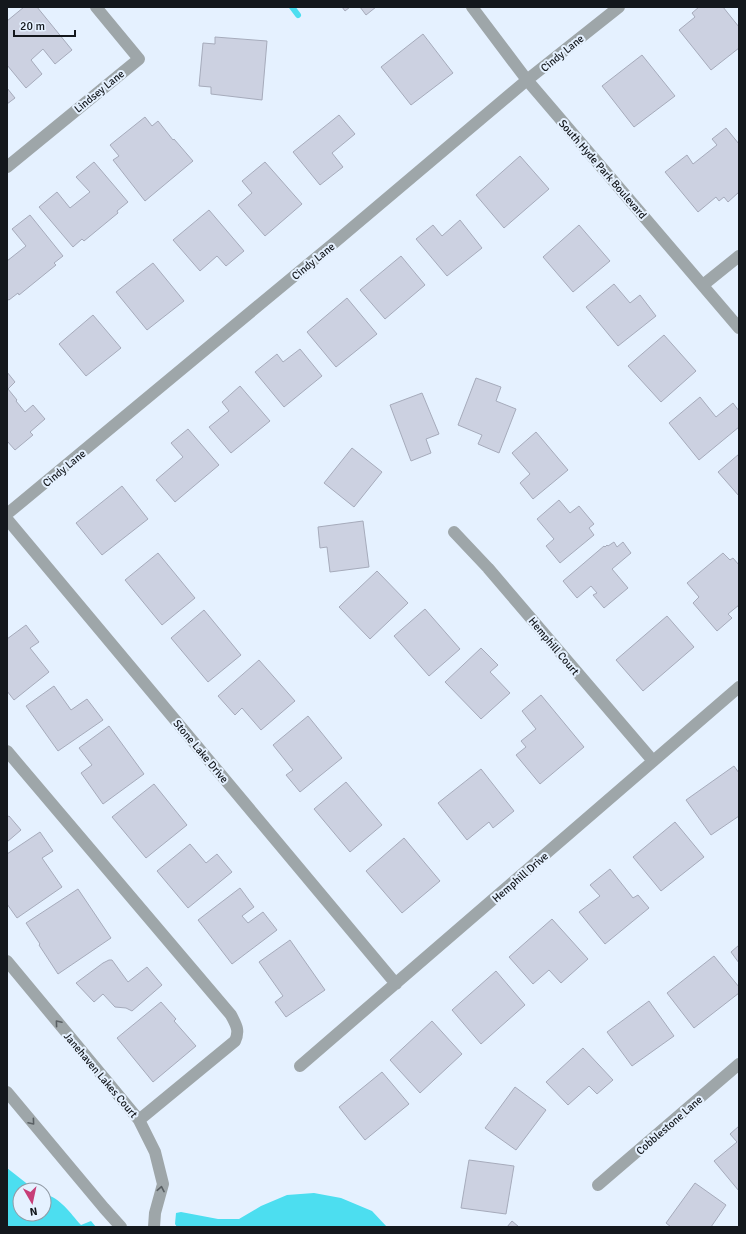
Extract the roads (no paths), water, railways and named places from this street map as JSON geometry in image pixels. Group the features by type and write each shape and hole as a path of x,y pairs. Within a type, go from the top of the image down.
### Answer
{"street":[{"name":"Lindsey Lane","path":"7,167 139,59 96,7"},
{"name":"South Hyde Park Boulevard","path":"472,7 527,80 739,328"},
{"name":"Cindy Lane","path":"7,514 346,234 527,80 619,7"},
{"path":"703,285 739,256"},
{"name":"Stone Lake Drive","path":"7,519 396,984"},
{"name":"Hemphill Court","path":"454,532 488,568 653,761"},
{"name":"Hemphill Drive","path":"300,1066 739,687"},
{"path":"7,751 222,1004 231,1015 237,1026 238,1035 235,1041 139,1120"},
{"name":"Janehaven Lakes Court","path":"7,961 139,1120 155,1152 163,1184 155,1213 154,1227"},
{"name":"Cobblestone Lane","path":"598,1185 739,1064"},
{"path":"7,1092 121,1227"}],"water":[{"path":"7,1168 25,1182 12,1182 12,1222 52,1222 52,1197 60,1202 81,1225 91,1221 96,1227 7,1227"},
{"path":"314,1193 341,1198 372,1211 387,1227 177,1227 175,1224 176,1213 181,1212 218,1219 239,1219 261,1206 287,1195"}],"waterway":[{"path":"292,7 298,15"}]}
